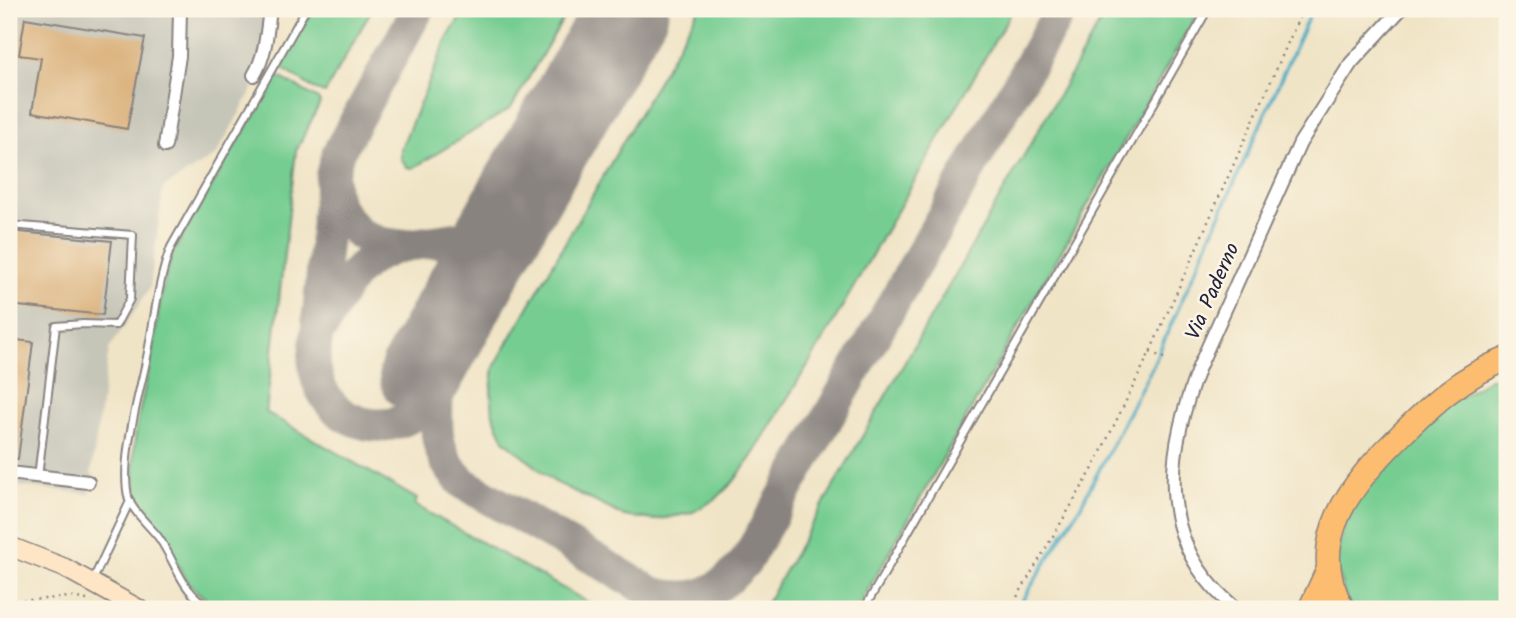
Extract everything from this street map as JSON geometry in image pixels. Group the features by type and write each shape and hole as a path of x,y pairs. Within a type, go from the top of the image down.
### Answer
{"highway":[{"path":"1310,609 1328,570 1331,534 1337,515 1361,477 1406,430 1455,385 1507,359"},
{"path":"1328,570 1343,609"}],"street":[{"path":"165,146 179,56 180,9"},
{"path":"254,75 264,51 270,9"},
{"name":"Via Paderno","path":"1236,609 1212,586 1197,565 1185,540 1177,510 1174,453 1187,399 1300,143 1351,63 1401,9"},
{"path":"9,473 88,482"},
{"path":"9,546 65,568 139,609"}],"lane":[{"path":"92,582 130,501 128,468 135,403 148,353 164,264 186,220 306,9"},
{"path":"864,609 1208,9"},
{"path":"9,164 14,132"},
{"path":"9,225 133,235 130,299 116,325 56,326 38,477"},
{"path":"130,501 160,539 183,584 191,594 212,609"}],"path":[{"path":"1010,609 1092,470 1152,352 1303,9"},
{"path":"1316,9 1323,12"},
{"path":"1152,352 1164,358"},
{"path":"9,598 17,601 72,597 97,604"}],"shaded area":[{"path":"9,9 262,9 272,54 216,155 163,188 150,288 109,349 90,494 9,485"}],"green space":[{"path":"313,9 372,9 325,93 282,68"},
{"path":"465,9 569,9 511,108 413,168 407,167 401,160 401,148 447,39"},
{"path":"699,9 1013,9 822,342 752,456 734,481 716,499 691,513 655,520 624,516 553,481 504,440 493,415 491,390 494,367"},
{"path":"1108,9 1200,9 857,609 763,609"},
{"path":"278,76 318,99 320,103 296,151 266,412 417,499 415,505 600,609 223,609 198,593 184,575 139,495 134,475 136,431 162,291 174,251 273,80"},
{"path":"1507,372 1507,609 1354,609 1348,605 1334,561 1354,496 1445,406 1488,380"}],"building":[{"path":"25,18 145,38 127,129 32,112 41,58 19,55"},
{"path":"9,231 112,241 103,315 9,305"},
{"path":"9,339 33,342 18,459 9,458"}],"waterway":[{"path":"1017,609 1080,507 1153,365 1312,9"}],"taxiway":[{"path":"418,9 338,153 332,174 338,208 358,233 380,243 402,246 466,237 485,231 513,207"},
{"path":"438,382 437,424 440,448 445,460 463,483 653,593 694,596 715,588 746,561 1061,9"},
{"path":"332,174 314,362 321,389 326,397 338,411 354,420 367,424 391,424 414,415 423,407 437,385 443,348 451,330 504,241"},
{"path":"322,328 344,288 362,266 386,251 402,246"}],"runway":[{"path":"421,374 627,9"}]}
